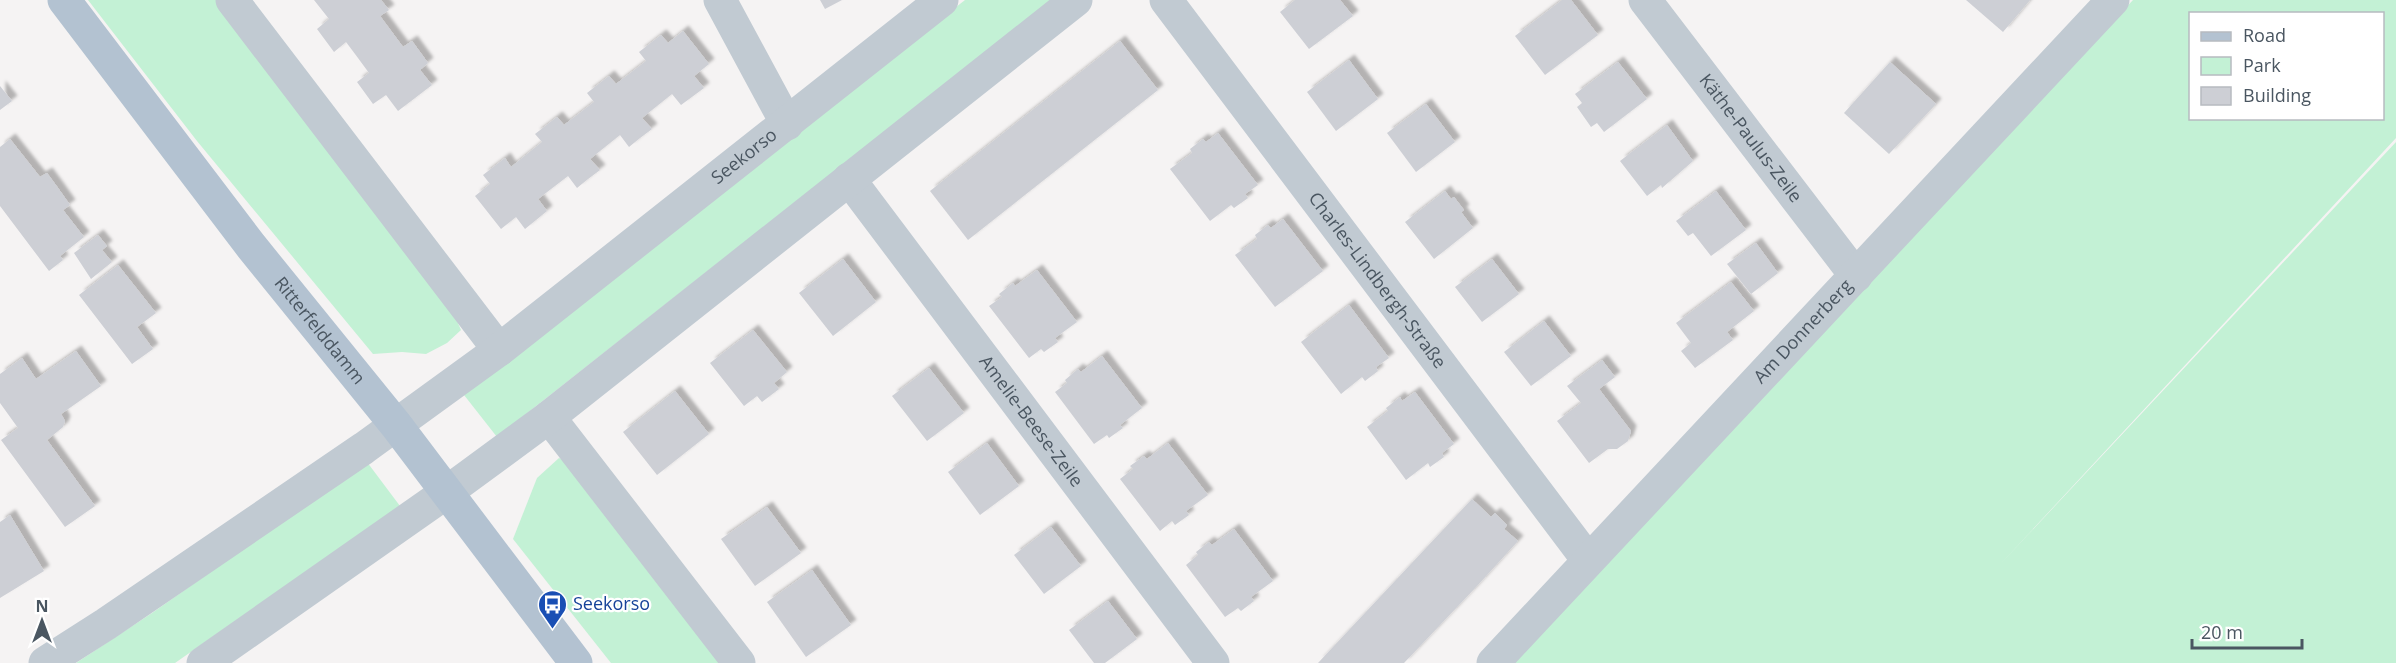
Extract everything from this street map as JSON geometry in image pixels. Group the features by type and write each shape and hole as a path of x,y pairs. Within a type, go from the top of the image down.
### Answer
{"main road":[{"name":"Ritterfelddamm","path":"64,0 244,238 396,425 576,663"}],"street":[{"path":"232,0 499,350"},
{"path":"720,0 787,124"},
{"name":"Seekorso","path":"45,663 106,624 396,425 499,350 942,0"},
{"path":"203,663 447,492 549,417 1076,0"},
{"name":"Charles-Lindbergh-Straße","path":"1166,0 1588,560"},
{"name":"Käthe-Paulus-Zeile","path":"1645,0 1856,276"},
{"name":"Am Donnerberg","path":"1493,663 1856,276 2108,2"},
{"name":"Amelie-Beese-Zeile","path":"849,179 1213,663"},
{"path":"549,417 739,663"}],"green space":[{"path":"88,0 216,0 453,312 461,330 447,343 426,354 402,352 373,354 197,141"},
{"path":"965,0 1052,0 497,437 464,395"},
{"path":"2133,0 2396,0 2396,138 1994,571 2396,142 2396,663 1514,663"},
{"path":"559,458 568,463 720,663 611,663 513,539 537,478"},
{"path":"367,462 400,506 175,663 76,663 152,613"}],"building":[{"path":"314,0 381,0 389,10 380,16 403,47 412,41 428,63 420,70 432,85 398,111 386,95 373,104 357,82 369,73 346,42 334,52 317,29 329,19"},
{"path":"820,0 842,0 825,9"},
{"path":"1295,0 1340,0 1353,16 1309,49 1280,12"},
{"path":"1562,0 1571,0 1598,35 1545,75 1515,36"},
{"path":"1966,0 2030,0 2003,32"},
{"path":"683,31 709,64 694,76 704,88 681,105 672,94 642,118 652,129 629,147 620,135 590,159 600,170 577,188 568,176 538,199 547,211 525,229 516,217 501,229 475,196 490,184 483,175 505,158 511,167 542,142 535,134 557,117 564,125 594,102 587,93 609,76 616,84 646,61 639,52 661,35 668,43"},
{"path":"1120,41 1158,90 968,240 930,191"},
{"path":"1349,60 1378,99 1336,131 1307,92"},
{"path":"1618,62 1647,99 1604,132 1597,123 1591,127 1577,107 1582,103 1575,94"},
{"path":"1890,62 1936,104 1889,154 1844,113"},
{"path":"0,86 12,101 0,110"},
{"path":"1426,104 1455,142 1416,172 1387,133"},
{"path":"1667,125 1693,161 1662,188 1661,185 1647,196 1620,161"},
{"path":"1218,133 1258,185 1245,194 1248,198 1234,208 1231,205 1210,221 1170,169 1192,153 1190,149 1203,139 1206,142"},
{"path":"10,139 40,177 47,173 70,205 63,210 84,237 60,256 63,260 49,271 0,206 0,147"},
{"path":"1445,191 1451,199 1454,197 1464,210 1461,212 1473,228 1434,259 1405,222"},
{"path":"1716,191 1746,230 1711,256 1693,233 1688,236 1676,221"},
{"path":"1283,219 1323,271 1275,307 1235,255 1257,239 1255,235 1268,225 1271,228"},
{"path":"98,235 107,246 102,250 112,262 91,279 74,253"},
{"path":"1756,243 1778,273 1751,294 1727,264"},
{"path":"843,259 876,302 833,336 799,293"},
{"path":"1492,259 1519,294 1482,322 1455,287"},
{"path":"118,265 156,313 137,327 153,349 132,364 79,295"},
{"path":"1037,270 1077,322 1055,338 1058,342 1044,352 1041,349 1029,358 989,306 1002,297 999,294 1013,283 1015,286"},
{"path":"1731,282 1754,311 1727,332 1733,340 1695,368 1681,351 1691,343 1676,323"},
{"path":"1349,305 1389,358 1376,367 1378,371 1365,381 1362,377 1341,394 1301,342"},
{"path":"1544,321 1571,356 1531,386 1504,352"},
{"path":"753,330 787,372 774,383 779,389 762,402 757,396 744,406 710,363"},
{"path":"76,351 101,386 61,414 65,421 63,427 47,440 95,506 65,527 1,440 18,428 0,403 0,374 22,358 36,379"},
{"path":"1102,356 1142,408 1120,425 1123,428 1109,438 1107,435 1094,444 1055,392 1067,383 1065,380 1078,369 1081,372"},
{"path":"1602,360 1615,377 1599,389 1631,431 1628,441 1617,449 1608,449 1589,463 1557,421 1581,403 1567,386"},
{"path":"929,368 964,413 927,441 892,396"},
{"path":"675,391 709,434 657,475 623,432"},
{"path":"1415,392 1454,444 1442,453 1444,457 1430,467 1428,463 1406,480 1367,427 1388,411 1386,408 1400,397 1402,401"},
{"path":"987,443 1019,486 980,515 948,472"},
{"path":"1168,443 1208,495 1186,511 1189,515 1175,525 1172,521 1160,531 1120,479 1133,469 1130,466 1144,456 1147,459"},
{"path":"1472,499 1491,517 1495,513 1507,525 1504,529 1518,541 1477,586 1404,663 1318,663"},
{"path":"767,507 801,553 755,586 721,539"},
{"path":"10,515 44,571 0,598 0,522"},
{"path":"1051,527 1081,566 1044,594 1014,555"},
{"path":"1234,529 1273,581 1251,597 1254,601 1241,611 1238,608 1225,617 1186,565 1198,555 1196,552 1209,542 1212,545"},
{"path":"812,570 851,625 806,657 767,602"},
{"path":"1108,601 1137,639 1105,663 1094,663 1069,630"}],"place":[{"name":"Seekorso","path":"552,630"}]}
